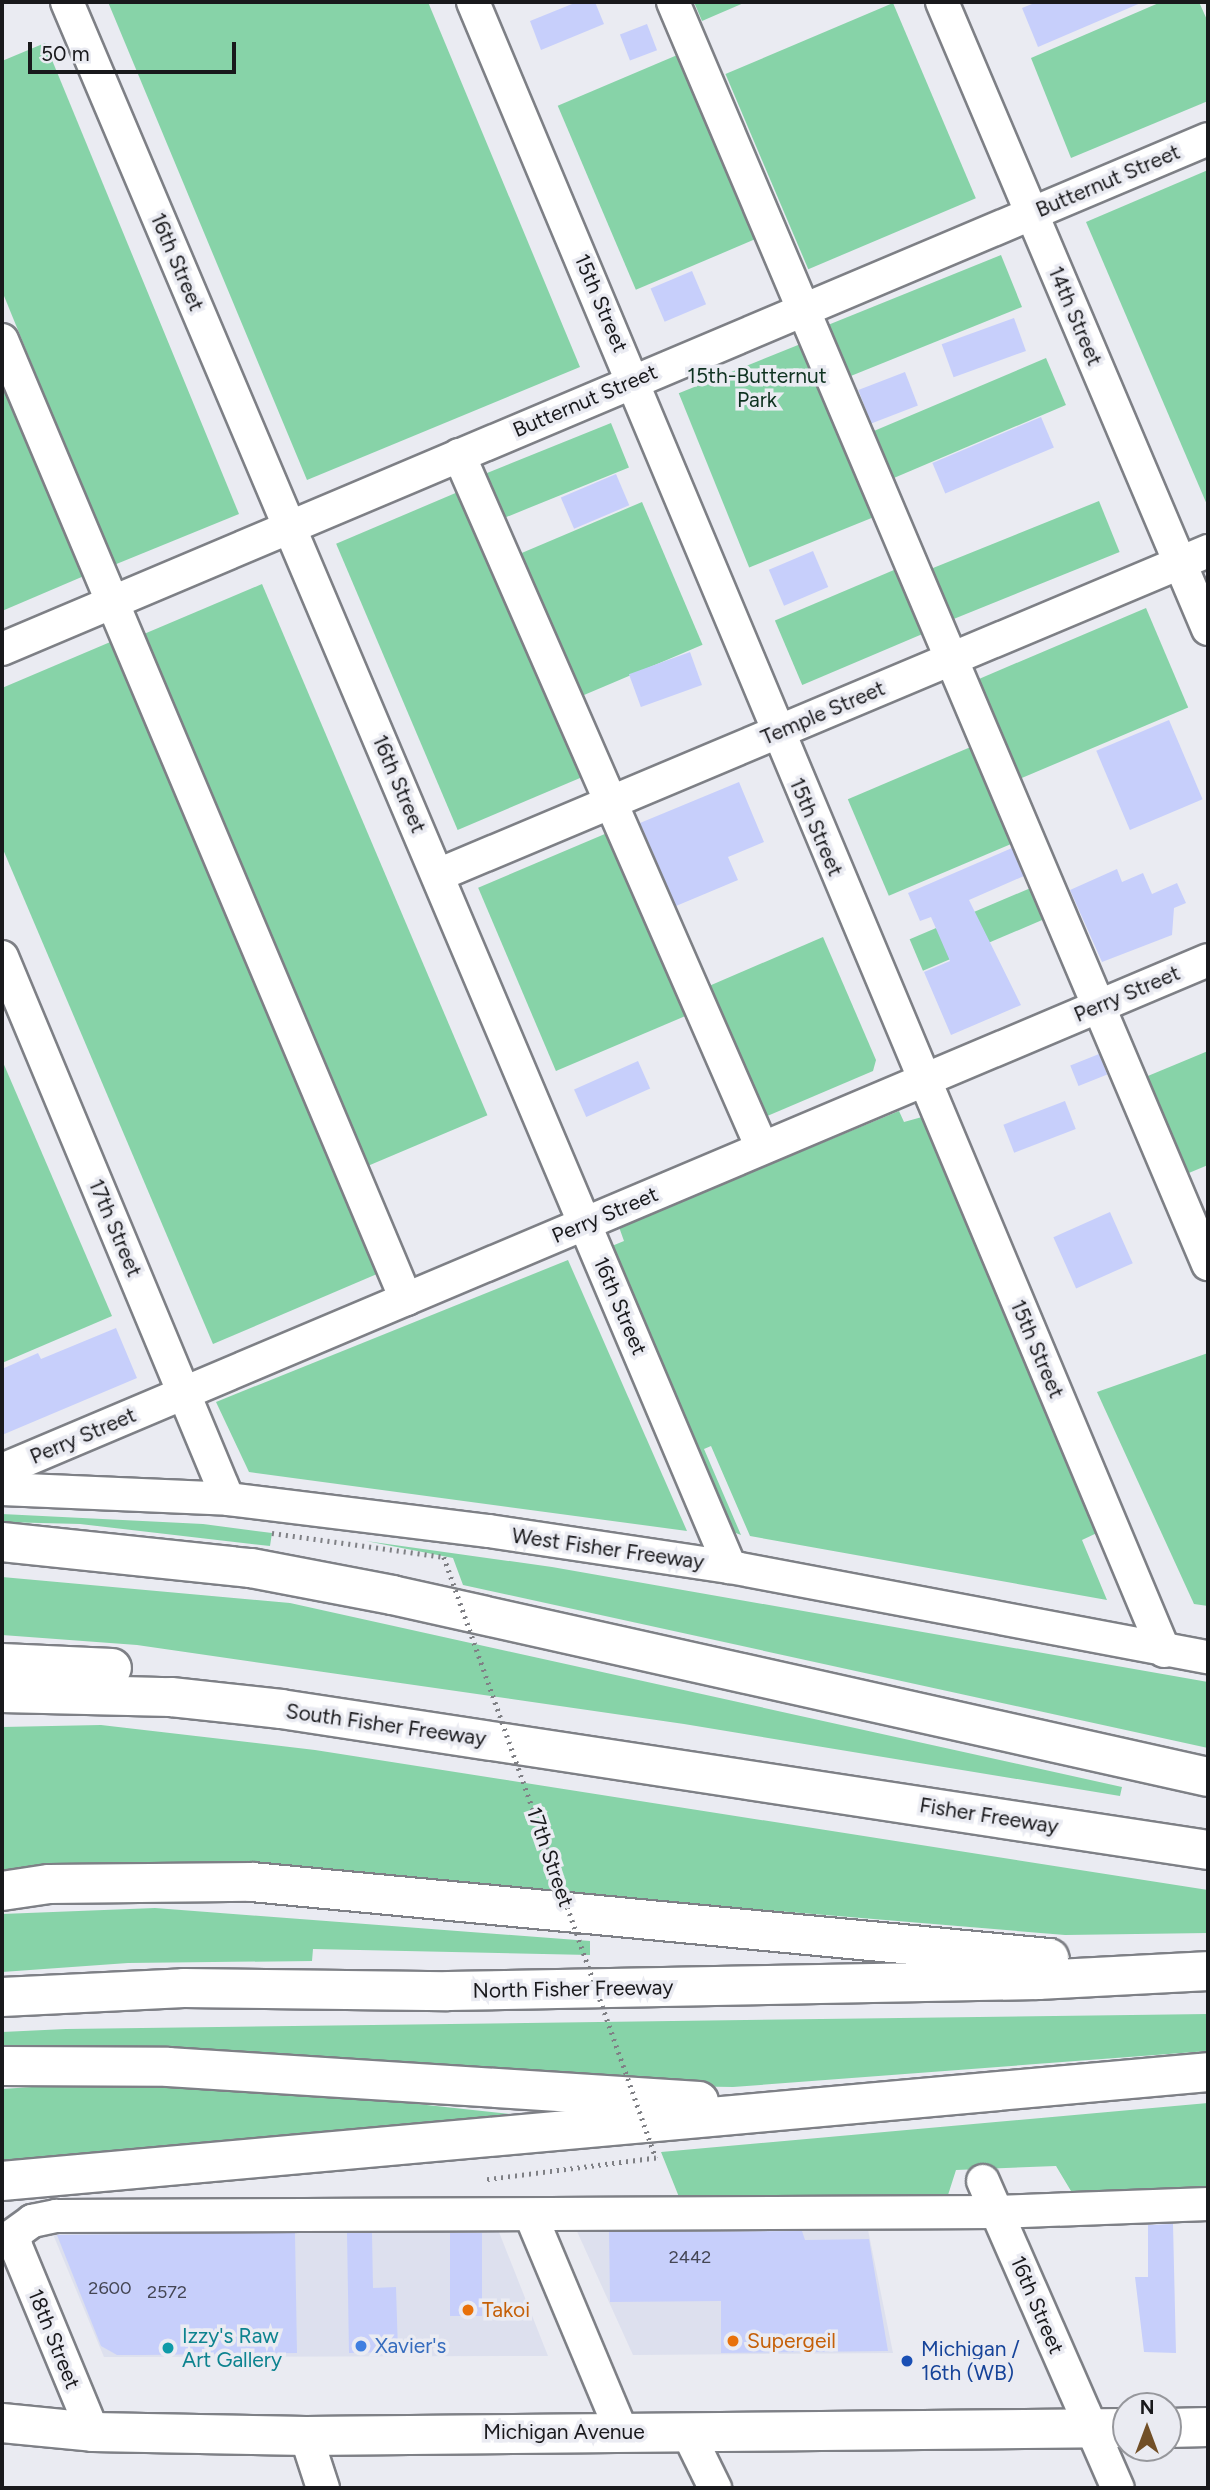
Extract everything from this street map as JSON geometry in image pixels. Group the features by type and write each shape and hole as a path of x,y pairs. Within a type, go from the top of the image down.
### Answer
{"main road":[{"path":"2,1542 251,1569 392,1595 1208,1777"},
{"path":"2,1554 81,1550"},
{"path":"2,1662 236,1682 617,1741 769,1781"},
{"name":"South Fisher Freeway","path":"2,1693 171,1697 281,1709 769,1781"},
{"name":"Fisher Freeway","path":"769,1781 1208,1850"},
{"path":"2,1891 49,1884 252,1882 1038,1957 1144,1972 1208,1971"},
{"name":"North Fisher Freeway","path":"2,1997 184,1988 448,1991 1038,1980 1144,1972"},
{"path":"2,2066 168,2067 587,2096 810,2104"},
{"path":"2,2181 659,2124 810,2104 1208,2072"},
{"name":"Michigan Avenue","path":"2,2423 93,2431 306,2436 1108,2428"},
{"path":"1182,2428 1208,2427"}],"street":[{"name":"16th Street","path":"67,2 730,1567"},
{"name":"15th Street","path":"473,2 634,381 776,733 1164,1651"},
{"path":"673,2 1208,1265"},
{"name":"14th Street","path":"942,2 1032,213 1194,557 1208,629"},
{"name":"Butternut Street","path":"2,649 1208,139"},
{"path":"2,340 406,1299"},
{"path":"459,455 762,1148"},
{"name":"Temple Street","path":"438,876 1194,557"},
{"name":"17th Street","path":"2,957 228,1499"},
{"name":"Perry Street","path":"2,1470 1208,960"},
{"name":"West Fisher Freeway","path":"2,1489 228,1499 730,1567 1164,1651 1208,1657"},
{"name":"16th Street","path":"983,2181 1108,2428 1118,2488"},
{"path":"622,2431 531,2216 997,2212 1208,2204"},
{"name":"18th Street","path":"93,2431 16,2246 13,2235 21,2226 55,2216 531,2216"},
{"path":"687,2431 715,2488"},
{"path":"306,2436 323,2488"}],"path":[{"name":"17th Street","path":"272,1533 444,1557 656,2158 485,2180"}],"shaded area":[{"path":"495,2222 548,2356 104,2357 50,2227"},
{"path":"867,2225 893,2353 633,2355 575,2227"}],"green space":[{"path":"108,2 428,2 580,367 307,480"},
{"path":"694,2 746,2 702,21"},
{"path":"1161,2 1199,2 1208,22 1208,101 1071,158 1031,58"},
{"path":"893,3 976,198 808,269 725,74"},
{"path":"45,43 239,514 114,565 2,291 2,61"},
{"path":"682,53 760,237 636,290 558,106"},
{"path":"1208,170 1208,507 1086,222"},
{"path":"1001,255 1022,307 844,379 823,327"},
{"name":"15th-Butternut Park","path":"803,343 873,517 749,568 679,393"},
{"path":"1046,358 1066,405 887,481 867,434"},
{"path":"2,366 91,573 2,611"},
{"path":"611,423 629,468 496,521 478,477"},
{"path":"465,489 587,775 458,830 336,544"},
{"path":"1099,501 1120,552 946,622 926,571"},
{"path":"642,502 703,645 575,699 514,556"},
{"path":"901,567 928,631 802,685 775,621"},
{"path":"262,584 487,1115 364,1167 139,636"},
{"path":"1146,608 1188,707 1019,779 977,680"},
{"path":"115,640 384,1271 213,1344 2,847 2,688"},
{"path":"973,746 1014,843 889,896 848,799"},
{"path":"619,828 697,1011 556,1071 478,888"},
{"path":"1033,887 1046,918 923,971 910,939"},
{"path":"823,937 876,1060 873,1071 758,1120 702,989"},
{"path":"1208,1051 1208,1165 1184,1175 1143,1078"},
{"path":"2,1060 112,1316 2,1363"},
{"path":"899,1111 904,1122 922,1117 1099,1532 1082,1540 1107,1600 750,1536 711,1446 704,1449 741,1535 728,1530 607,1248 624,1241 619,1227"},
{"path":"568,1260 687,1531 249,1472 216,1402"},
{"path":"1208,1353 1208,1606 1194,1604 1097,1392"},
{"path":"2,1514 203,1524 272,1533 270,1546 80,1524 2,1522"},
{"path":"366,1541 552,1567 1208,1682 1208,1748 463,1585 453,1558"},
{"path":"2,1577 290,1603 1122,1787 1120,1796 684,1724 137,1645 2,1635"},
{"path":"101,1725 315,1750 1208,1890 1208,1933 1065,1935 226,1865 65,1864 2,1871 2,1727"},
{"path":"155,1908 590,1941 590,1955 313,1949 312,1961 128,1963 2,1972 2,1914"},
{"path":"1208,2014 1208,2051 733,2087 607,2085 310,2065 210,2049 2,2047 2,2032 66,2029"},
{"path":"62,2085 306,2092 519,2115 2,2164 2,2089"},
{"path":"1208,2103 1208,2199 1074,2196 1056,2166 956,2170 948,2195 679,2197 661,2152"}],"building":[{"path":"577,2 595,2 604,24 541,50 530,21"},
{"path":"1037,2 1143,2 1038,47 1022,8"},
{"path":"647,24 657,50 630,61 620,34"},
{"path":"692,271 706,304 665,322 651,289"},
{"path":"1014,318 1026,351 954,377 942,344"},
{"path":"905,372 918,406 871,424 858,390"},
{"path":"1041,417 1054,447 945,493 932,463"},
{"path":"616,474 629,505 574,529 561,497"},
{"path":"813,551 828,587 784,606 769,570"},
{"path":"690,652 702,685 641,707 629,674"},
{"path":"1169,720 1203,799 1130,830 1096,751"},
{"path":"739,782 764,842 728,857 738,880 676,906 640,823"},
{"path":"1012,848 1024,876 969,900 1021,1005 951,1035 924,972 950,961 931,917 920,921 908,893"},
{"path":"1117,869 1122,882 1143,873 1152,894 1177,883 1186,903 1174,908 1172,935 1102,962 1070,890"},
{"path":"1099,1054 1107,1074 1078,1086 1070,1066"},
{"path":"638,1061 650,1088 586,1117 574,1089"},
{"path":"1065,1101 1076,1129 1014,1153 1003,1125"},
{"path":"1110,1212 1133,1263 1076,1288 1053,1237"},
{"path":"116,1328 137,1378 2,1435 2,1369 38,1353 41,1359"},
{"path":"1173,2224 1176,2353 1144,2352 1135,2277 1148,2277 1148,2225"},
{"path":"802,2231 805,2240 869,2239 888,2351 721,2353 721,2301 610,2302 609,2232"},
{"path":"295,2233 297,2353 143,2355 117,2355 101,2346 57,2235"},
{"path":"347,2233 372,2233 373,2288 396,2287 398,2352 349,2353"},
{"path":"450,2233 482,2233 482,2316 450,2316"}],"place":[{"name":"Takoi","path":"468,2310"},
{"name":"Supergeil","path":"733,2341"},
{"name":"Xavier's","path":"361,2346"},
{"name":"Izzy's Raw Art Gallery","path":"168,2348"},
{"name":"Michigan / 16th (WB)","path":"907,2361"}]}
